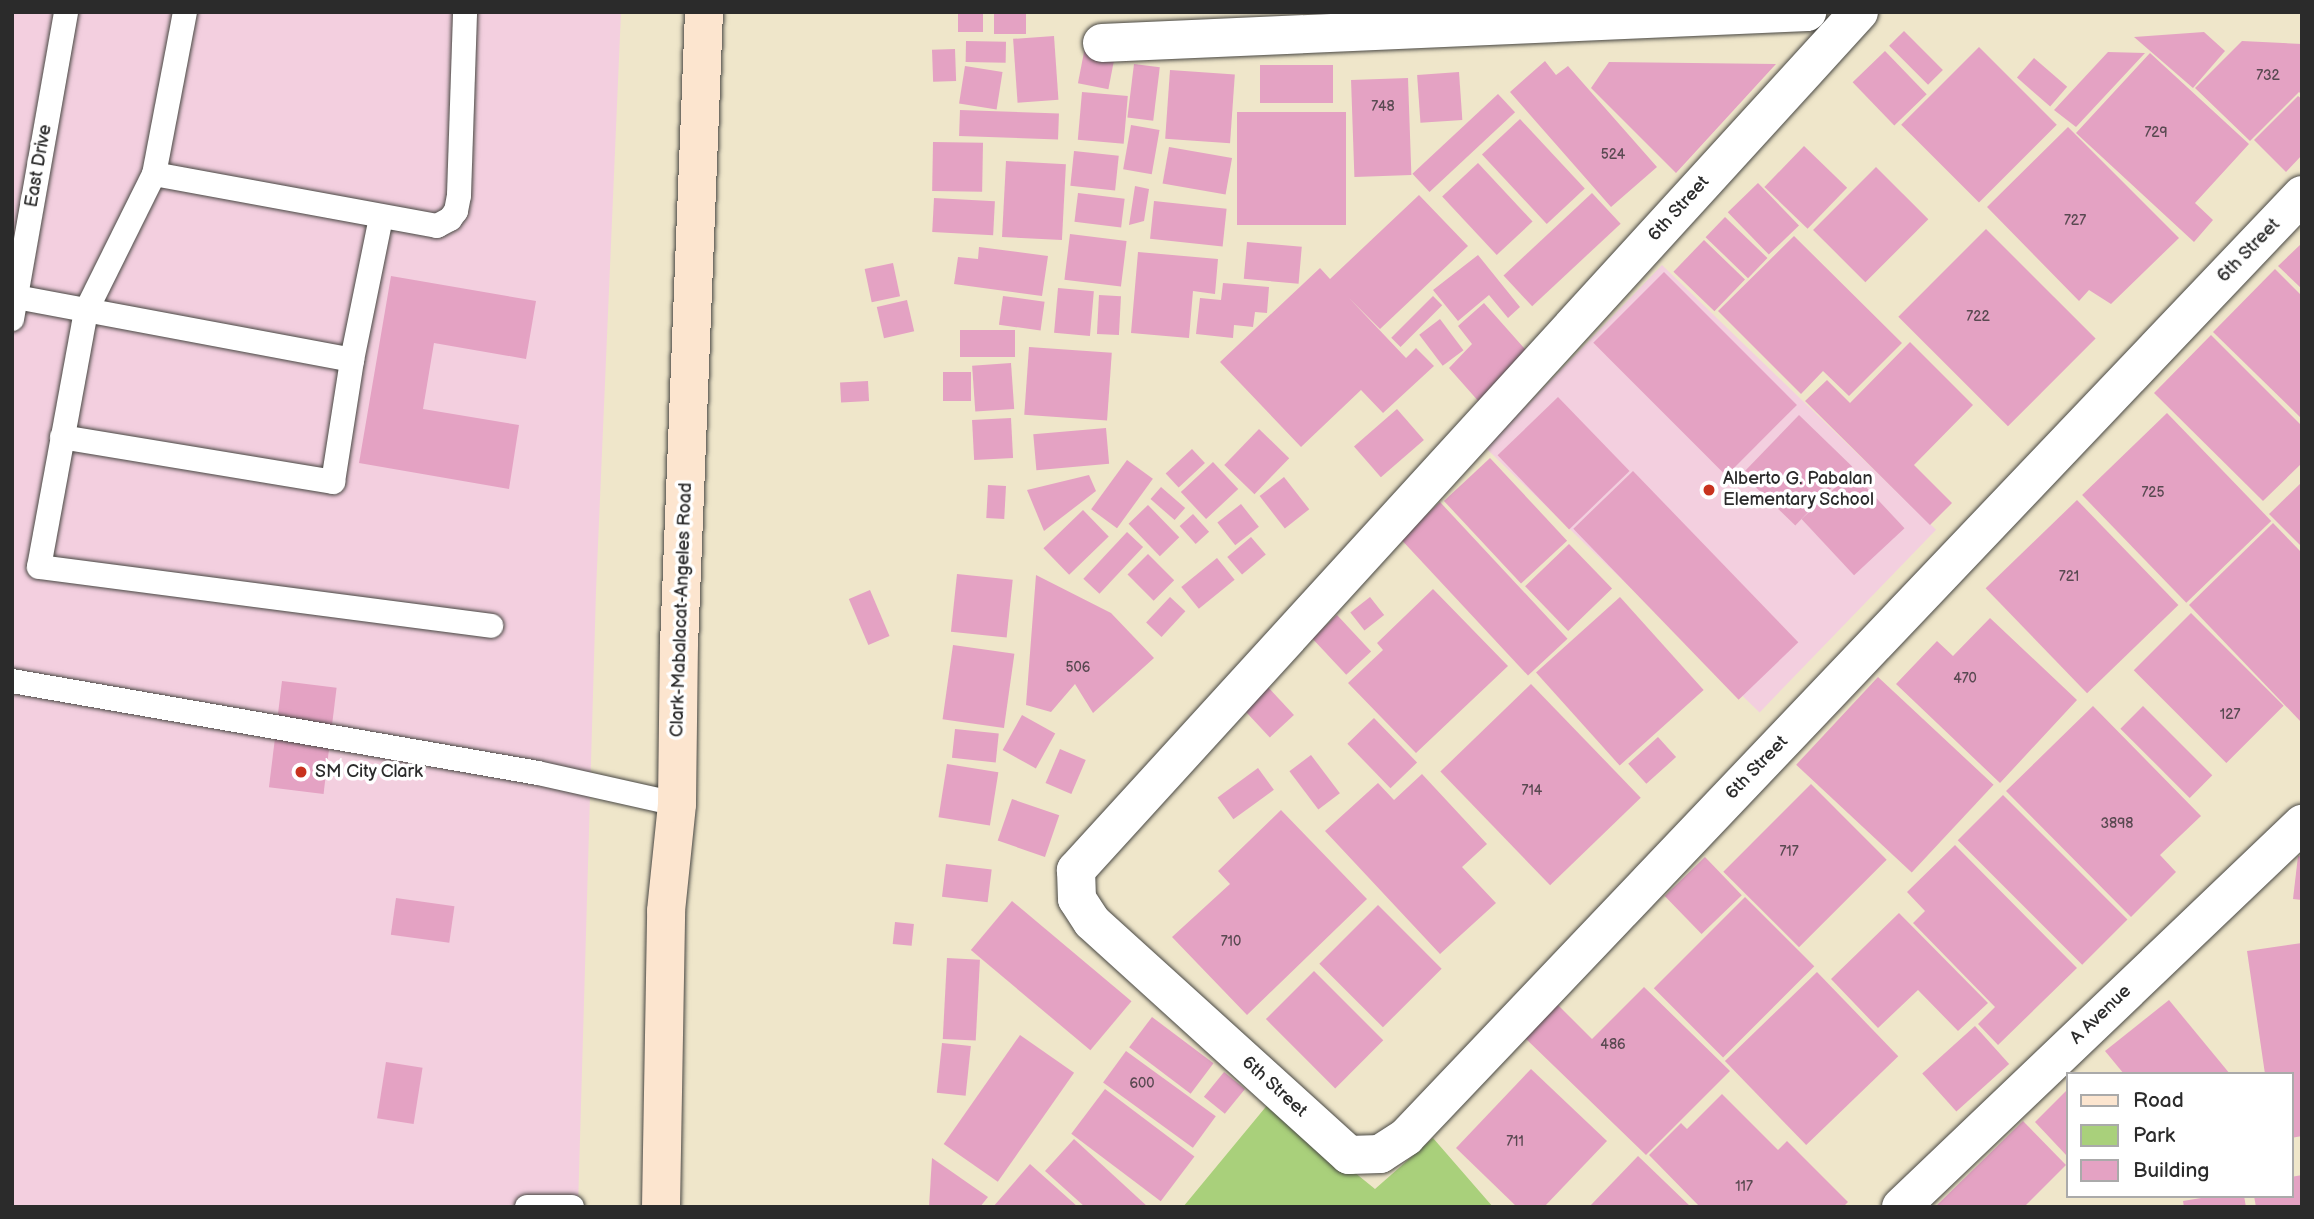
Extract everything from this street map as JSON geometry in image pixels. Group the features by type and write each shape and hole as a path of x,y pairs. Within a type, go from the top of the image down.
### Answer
{"main road":[{"name":"Clark-Mabalacat-Angeles Road","path":"661,1207 666,911 677,804 680,645 704,12"}],"street":[{"path":"1102,43 1807,12"},
{"name":"6th Street","path":"1859,12 1076,870 1077,899 1092,922 1349,1155 1380,1154 1406,1137 2302,195"},
{"name":"A Avenue","path":"1901,1207 2302,824"}],"lane":[{"name":"East Drive","path":"14,308 66,12"},
{"path":"185,12 154,174 86,311 39,567 491,626"},
{"path":"154,174 381,218 437,226 450,219 456,211 460,187 466,12"},
{"path":"62,437 333,482 352,360 381,218"},
{"path":"14,308 86,311 352,360"},
{"path":"12,681 538,773 677,804"},
{"path":"527,1207 572,1207"}],"shaded area":[{"name":"SM City Clark","path":"12,12 621,12 596,591 578,1207 12,1207"},
{"name":"Alberto G. Pabalan Elementary School","path":"1662,265 1936,530 1760,712 1486,448"}],"green space":[{"path":"1269,1103 1375,1189 1433,1138 1493,1207 1183,1207"}],"building":[{"path":"958,12 983,12 983,32 958,32"},
{"path":"994,12 1026,12 1026,34 994,34"},
{"path":"1904,31 1943,70 1928,85 1889,46"},
{"path":"2204,32 2225,51 2193,88 2134,37"},
{"path":"1054,36 1058,100 1018,103 1013,39"},
{"path":"966,41 1006,42 1006,63 966,62"},
{"path":"2242,41 2302,44 2302,95 2299,92 2250,141 2195,88"},
{"path":"1085,47 1115,53 1108,89 1078,83"},
{"path":"1979,47 2057,125 1979,203 1901,125"},
{"path":"955,49 956,81 933,82 932,50"},
{"path":"1885,51 1927,94 1894,125 1853,82"},
{"path":"2108,52 2145,53 2076,127 2054,110"},
{"path":"2150,53 2249,144 2195,203 2213,220 2194,242 2076,133"},
{"path":"2034,58 2067,87 2050,106 2017,78"},
{"path":"1545,61 1556,75 1568,66 1657,167 1611,207 1510,92"},
{"path":"1609,62 1776,64 1676,173 1591,88"},
{"path":"1134,64 1160,67 1153,121 1127,118"},
{"path":"1260,65 1333,65 1333,103 1260,103"},
{"path":"965,66 1003,72 997,109 959,104"},
{"path":"1170,70 1235,75 1230,143 1165,139"},
{"path":"1459,72 1462,120 1420,123 1417,75"},
{"path":"1408,78 1411,175 1354,177 1351,80"},
{"path":"1082,92 1128,96 1124,144 1078,140"},
{"path":"1498,94 1515,112 1429,192 1412,174"},
{"path":"2298,96 2302,99 2302,155 2286,172 2254,140"},
{"path":"960,110 1059,113 1058,139 959,136"},
{"path":"1237,112 1346,112 1346,225 1237,225"},
{"path":"1520,119 1585,188 1547,224 1482,154"},
{"path":"1131,125 1160,130 1152,174 1123,169"},
{"path":"2068,127 2179,238 2111,304 2089,290 2079,301 1987,207"},
{"path":"933,142 983,143 982,192 932,191"},
{"path":"1804,146 1847,188 1808,229 1764,187"},
{"path":"1169,147 1232,158 1226,195 1163,183"},
{"path":"1074,151 1119,156 1115,191 1070,186"},
{"path":"1006,161 1066,164 1062,240 1002,237"},
{"path":"1478,163 1533,222 1497,255 1442,196"},
{"path":"1876,167 1928,219 1865,282 1813,230"},
{"path":"1758,183 1799,225 1769,255 1728,212"},
{"path":"1135,186 1149,189 1144,221 1129,225"},
{"path":"1078,193 1125,199 1121,228 1074,222"},
{"path":"1592,193 1621,224 1532,306 1504,276"},
{"path":"1419,195 1468,246 1380,329 1349,298 1406,358 1416,348 1434,366 1383,413 1361,390 1301,447 1220,362 1320,268 1330,279"},
{"path":"934,198 995,201 993,235 932,232"},
{"path":"1154,201 1227,209 1223,246 1150,239"},
{"path":"1725,217 1767,258 1748,278 1706,237"},
{"path":"1986,229 2096,339 2008,426 1898,317"},
{"path":"1070,234 1127,241 1121,287 1064,280"},
{"path":"1794,236 1902,343 1849,396 1823,371 1801,394 1718,311"},
{"path":"1704,240 1745,280 1714,311 1673,272"},
{"path":"1247,242 1302,247 1299,284 1244,279"},
{"path":"2302,243 2302,289 2278,266"},
{"path":"979,247 1048,256 1042,296 954,284 958,257 978,259"},
{"path":"1138,252 1218,259 1215,294 1193,291 1189,338 1131,333"},
{"path":"1478,255 1520,307 1508,318 1489,295 1458,321 1433,290"},
{"path":"893,263 900,296 872,302 865,269"},
{"path":"2275,269 2302,296 2302,419 2213,332"},
{"path":"1664,272 1797,405 1726,476 1593,343"},
{"path":"391,276 536,301 526,359 434,343 423,409 519,425 509,489 359,463"},
{"path":"1223,283 1269,287 1267,313 1255,312 1253,327 1234,325 1233,338 1196,334 1200,298 1221,300"},
{"path":"1058,288 1094,291 1090,336 1054,333"},
{"path":"1099,295 1121,296 1119,335 1097,334"},
{"path":"1003,296 1045,302 1041,331 999,325"},
{"path":"1433,296 1442,305 1400,347 1391,338"},
{"path":"907,300 914,331 884,338 877,307"},
{"path":"1484,303 1532,357 1480,403 1449,368 1472,344 1458,326"},
{"path":"1440,319 1463,350 1443,366 1419,335"},
{"path":"960,330 1015,330 1015,357 960,357"},
{"path":"2211,335 2302,426 2302,463 2263,501 2154,393"},
{"path":"1910,342 1973,405 1914,465 1952,503 1930,525 1805,401 1827,380 1850,403"},
{"path":"1029,347 1112,353 1107,421 1024,415"},
{"path":"1011,363 1014,409 975,412 972,366"},
{"path":"943,372 971,372 971,401 943,401"},
{"path":"868,381 869,401 841,402 840,382"},
{"path":"1558,397 1630,471 1569,529 1498,455"},
{"path":"1397,409 1424,440 1381,477 1354,446"},
{"path":"2167,413 2271,521 2186,603 2082,495"},
{"path":"1799,415 1852,466 1795,525 1742,474"},
{"path":"1011,418 1013,458 974,460 972,420"},
{"path":"1106,428 1109,464 1036,470 1033,434"},
{"path":"1259,429 1289,458 1254,494 1224,465"},
{"path":"1192,449 1205,463 1179,487 1166,474"},
{"path":"1490,458 1567,541 1521,584 1444,501"},
{"path":"1127,460 1153,479 1117,528 1091,509"},
{"path":"1213,462 1238,489 1206,519 1181,492"},
{"path":"1633,471 1798,642 1739,700 1573,529"},
{"path":"1852,472 1905,528 1854,575 1802,519"},
{"path":"1089,475 1096,491 1044,531 1027,490"},
{"path":"1284,477 1309,509 1285,528 1260,496"},
{"path":"2302,482 2302,547 2269,514"},
{"path":"988,485 1006,486 1004,519 986,518"},
{"path":"1161,487 1185,508 1175,520 1151,499"},
{"path":"2077,500 2178,605 2087,693 1986,588"},
{"path":"1440,502 1568,639 1528,676 1401,539"},
{"path":"1241,504 1259,527 1235,545 1217,522"},
{"path":"1148,505 1179,537 1160,556 1129,524"},
{"path":"1083,510 1109,537 1069,575 1043,548"},
{"path":"1193,514 1209,532 1196,544 1180,526"},
{"path":"2273,523 2302,553 2302,723 2189,605"},
{"path":"1127,532 1143,547 1099,594 1083,579"},
{"path":"1251,537 1266,555 1242,575 1227,557"},
{"path":"1569,544 1612,589 1568,631 1525,586"},
{"path":"1148,554 1174,580 1154,601 1127,575"},
{"path":"1217,558 1235,580 1199,609 1181,587"},
{"path":"957,574 1013,580 1007,638 951,632"},
{"path":"1036,575 1111,613 1154,658 1093,713 1075,684 1051,712 1026,705"},
{"path":"1433,589 1508,666 1416,753 1348,683 1383,650 1377,643"},
{"path":"870,590 890,636 868,645 849,599"},
{"path":"1170,597 1185,611 1161,637 1146,623"},
{"path":"1370,597 1384,615 1364,631 1350,612"},
{"path":"1620,597 1704,690 1620,766 1536,673"},
{"path":"2191,613 2284,706 2226,763 2134,670"},
{"path":"1337,615 1371,652 1346,675 1312,638"},
{"path":"1990,618 2077,700 2000,783 1896,684 1937,641 1953,656"},
{"path":"953,645 1014,654 1004,728 943,719"},
{"path":"1878,677 1994,785 1912,873 1796,765"},
{"path":"282,681 337,688 324,794 269,787"},
{"path":"1531,684 1641,798 1550,885 1440,772"},
{"path":"1266,685 1294,715 1270,737 1242,708"},
{"path":"2093,706 2201,816 2160,855 2176,872 2131,917 2006,791"},
{"path":"2143,706 2212,775 2190,798 2120,729"},
{"path":"1022,715 1055,733 1036,768 1003,750"},
{"path":"1374,718 1417,763 1390,788 1347,744"},
{"path":"955,729 999,734 996,762 952,758"},
{"path":"1658,737 1676,757 1646,784 1628,764"},
{"path":"1060,749 1086,760 1071,794 1046,783"},
{"path":"1311,755 1340,793 1318,810 1289,771"},
{"path":"947,764 998,772 990,825 939,817"},
{"path":"1258,768 1274,790 1233,819 1218,797"},
{"path":"1422,774 1487,844 1462,867 1496,903 1440,954 1325,831 1378,783 1394,800"},
{"path":"1811,784 1887,860 1799,947 1723,872"},
{"path":"2003,795 2127,919 2082,965 1958,840"},
{"path":"1012,799 1059,815 1045,857 998,841"},
{"path":"1281,810 1367,899 1247,1015 1172,937 1230,884 1218,871"},
{"path":"1955,845 2077,968 1998,1045 1978,1024 1995,1007 1913,923 1925,911 1907,892"},
{"path":"2298,856 2302,857 2302,900 2293,899"},
{"path":"1705,857 1742,895 1702,934 1665,896"},
{"path":"946,864 992,870 988,902 942,897"},
{"path":"1745,897 1814,966 1723,1058 1654,988"},
{"path":"396,898 454,906 449,943 391,935"},
{"path":"1012,901 1132,1001 1090,1050 971,950"},
{"path":"1378,905 1442,969 1383,1027 1319,964"},
{"path":"1899,913 1988,1003 1958,1031 1918,990 1878,1028 1831,979"},
{"path":"895,922 914,924 912,946 893,944"},
{"path":"2302,943 2302,1136 2293,1138 2293,1072 2265,1072 2247,951"},
{"path":"947,958 980,960 976,1041 943,1039"},
{"path":"1314,971 1383,1040 1335,1088 1266,1019"},
{"path":"1817,972 1898,1056 1806,1145 1725,1061"},
{"path":"1644,987 1730,1071 1646,1155 1524,1037 1557,1004 1592,1039"},
{"path":"2169,1000 2228,1072 2122,1072 2105,1051"},
{"path":"1152,1017 1213,1063 1191,1094 1129,1047"},
{"path":"1975,1026 2009,1064 1956,1111 1922,1074"},
{"path":"1020,1035 1074,1073 998,1182 944,1144"},
{"path":"942,1043 971,1046 966,1096 937,1093"},
{"path":"1126,1051 1216,1116 1193,1148 1103,1083"},
{"path":"386,1062 423,1068 414,1124 377,1118"},
{"path":"1531,1069 1607,1141 1544,1207 1517,1207 1456,1148"},
{"path":"1224,1072 1245,1089 1225,1114 1204,1097"},
{"path":"1105,1089 1194,1156 1161,1201 1071,1134"},
{"path":"2066,1091 2066,1155 2035,1122"},
{"path":"1722,1094 1778,1150 1787,1141 1848,1202 1843,1207 1700,1207 1649,1155 1681,1123 1687,1129"},
{"path":"2023,1121 2066,1165 2024,1207 1935,1207"},
{"path":"1074,1139 1148,1207 1085,1207 1045,1171"},
{"path":"1638,1156 1691,1207 1589,1207"},
{"path":"932,1158 988,1197 980,1207 929,1207"},
{"path":"1030,1164 1078,1207 993,1207"},
{"path":"2302,1175 2302,1207 2256,1207 2254,1198 2293,1198 2293,1177"},
{"path":"2201,1198 2244,1198 2246,1207 2184,1207 2183,1201"}],"place":[{"name":"Alberto G. Pabalan Elementary School","path":"1709,490"},
{"name":"SM City Clark","path":"301,772"}]}
